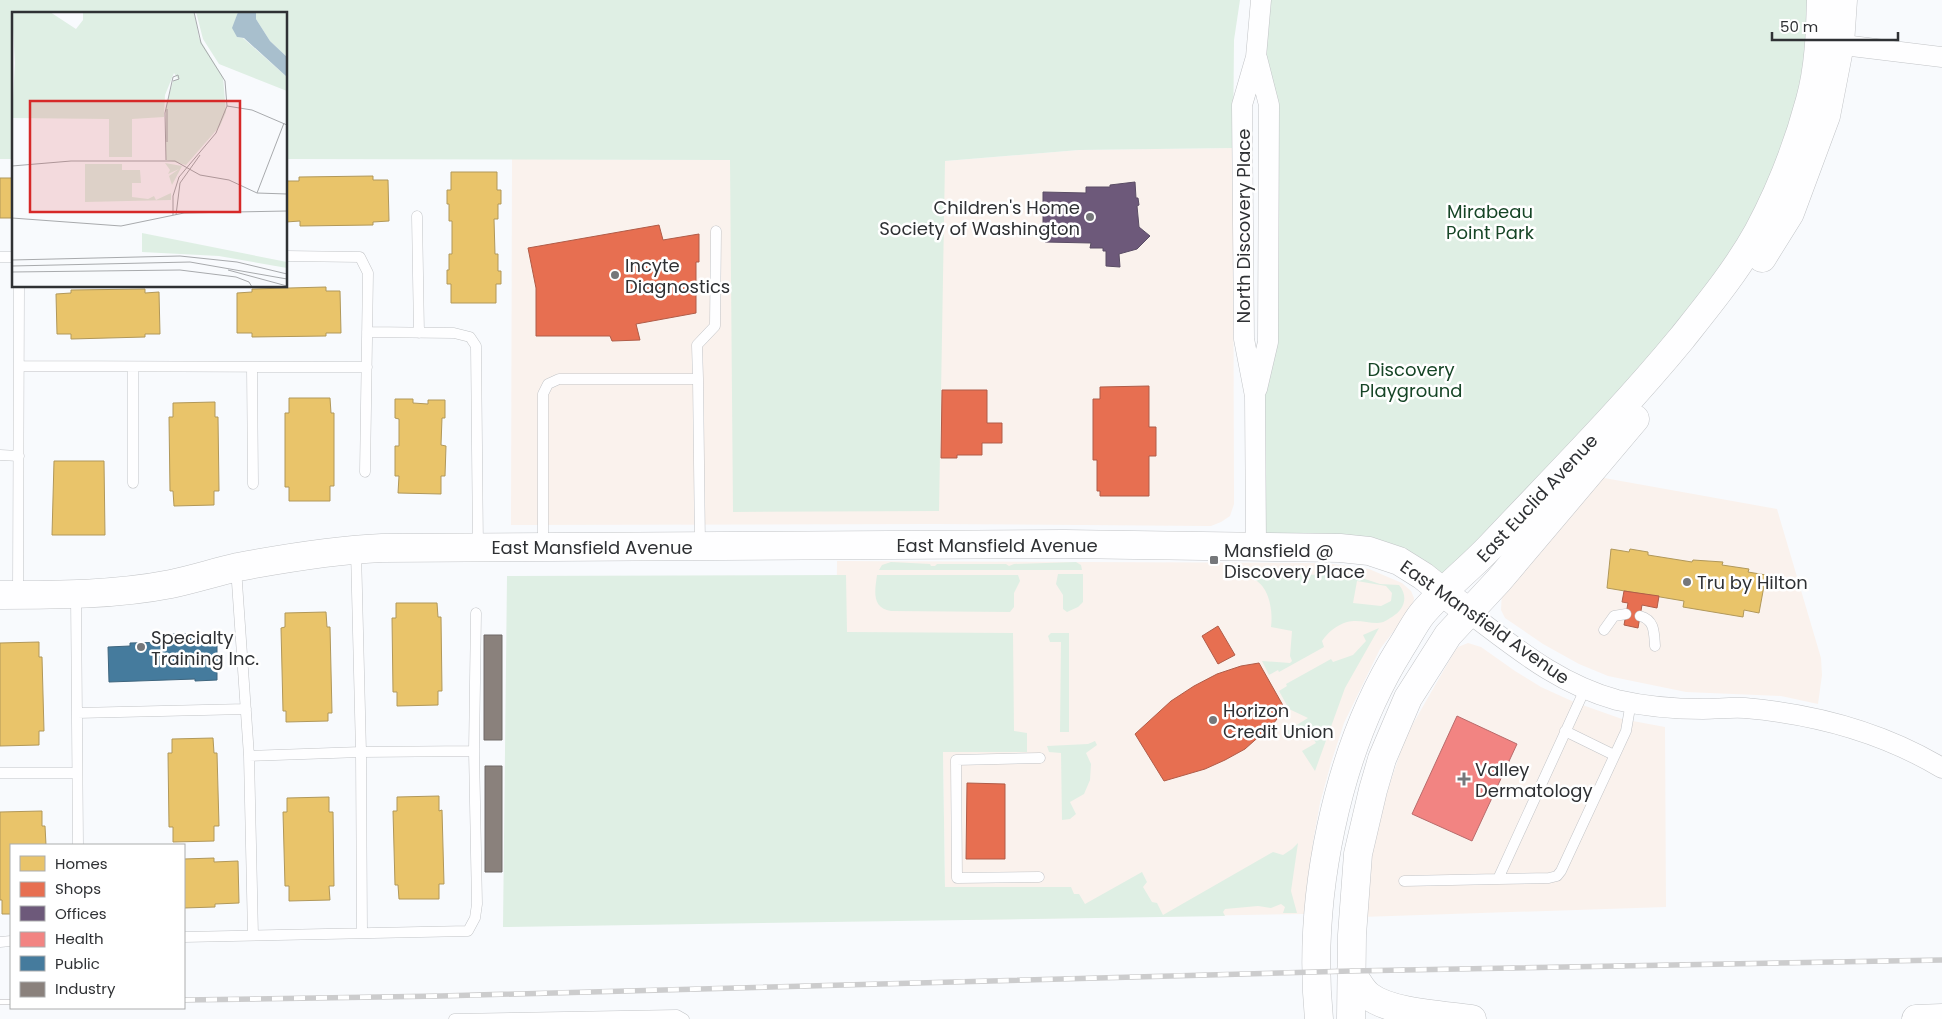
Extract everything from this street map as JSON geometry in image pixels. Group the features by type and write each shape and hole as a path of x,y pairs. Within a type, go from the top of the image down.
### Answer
{"street":[{"name":"North Discovery Place","path":"1256,546 1255,396 1268,342 1269,105 1256,57 1261,0"},
{"name":"East Euclid Avenue","path":"1352,1019 1351,971 1358,854 1382,758 1408,698 1448,635 1499,580 1733,304 1790,213 1826,116 1830,43 1821,0"},
{"name":"East Euclid Avenue","path":"1319,1019 1317,955 1322,876 1335,809 1349,762 1372,700 1422,614 1474,565 1641,387 1715,298 1758,232 1788,165 1843,0"},
{"path":"1830,43 1942,57"},
{"name":"East Mansfield Avenue","path":"9,595 76,595 170,584 273,560 356,549 1055,544 1340,548 1369,551 1399,561 1444,592 1537,663 1569,683 1585,689 1617,700 1701,709 1744,708 1790,714 1833,723 1875,736 1917,753 1942,768"},
{"path":"1351,971 1367,995 1378,1002 1399,1009 1472,1019"},
{"path":"1916,1019 1942,1018"}],"lane":[{"path":"417,216 419,333"},
{"path":"700,547 697,345 715,326 716,231"},
{"path":"288,256 360,257 368,273 365,472"},
{"path":"9,595 19,456 19,288"},
{"path":"367,332 454,333 470,337 476,346 478,548"},
{"path":"19,366 367,367"},
{"path":"133,367 133,483"},
{"path":"252,367 252,484"},
{"path":"543,548 543,394 548,384 559,380 698,379"},
{"path":"0,456 19,456"},
{"path":"356,549 361,752 362,933"},
{"path":"236,568 249,756 253,935"},
{"path":"76,595 78,844"},
{"path":"185,936 468,931 475,918 477,904 474,751 476,613"},
{"path":"1604,630 1614,616 1626,614"},
{"path":"1640,616 1648,619 1652,624 1655,646"},
{"path":"1498,879 1585,689"},
{"path":"1404,881 1549,878 1557,876 1626,731 1632,702"},
{"path":"77,713 246,709"},
{"path":"1565,731 1614,755"},
{"path":"249,756 361,752 474,751"},
{"path":"1039,877 957,878 956,760 1040,758"},
{"path":"0,773 78,773"},
{"path":"454,1019 677,1015 684,1019"}],"shaded area":[{"path":"1233,148 1234,504 1230,516 1221,522 1211,526 933,524 511,525 512,159 945,161 1079,150"},
{"path":"1593,476 1777,509 1821,658 1822,675 1818,704 1781,696 1686,692 1608,676 1579,664 1543,644 1505,618 1501,610 1502,591"},
{"path":"837,561 1326,563 1369,569 1402,583 1411,591 1414,598 1413,606 1380,649 1344,723 1331,763 1320,803 1313,842 1305,914 961,920 945,887 943,752 836,672"},
{"path":"1468,643 1481,647 1541,687 1574,702 1622,719 1665,727 1666,907 1361,917 1373,842 1406,736 1453,654 1458,647"}],"green space":[{"path":"0,0 1240,0 1234,40 1233,148 1079,150 945,161 939,511 733,512 730,160 288,159 288,12 12,12 12,159 0,159"},
{"name":"Mirabeau Point Park","path":"1261,0 1821,0 1819,42 1758,233 1444,592 1399,561 1256,546 1255,396 1268,342"},
{"path":"891,562 930,564 931,566 937,564 1006,564 1009,566 1014,564 1076,562 1081,565 1082,570 879,570 882,565"},
{"path":"1058,574 1083,574 1083,602 1078,607 1067,612 1063,609 1063,595 1056,584"},
{"path":"1244,574 1335,575 1362,578 1380,584 1399,585 1404,594 1404,603 1400,611 1383,622 1355,621 1340,625 1322,641 1324,647 1279,672 1278,670 1269,675 1262,661 1290,663 1292,661 1290,656 1292,631 1271,627 1271,608 1267,594 1260,584","holes":["1357,581 1386,586 1392,593 1391,601 1381,606 1353,603"]},
{"path":"846,575 847,632 1013,633 1014,731 1027,733 1027,752 943,752 945,887 1071,887 1074,894 1079,894 1085,904 1142,872 1147,882 1143,887 1152,902 1157,903 1163,915 1273,852 1283,855 1298,843 1291,891 1297,913 1283,913 1285,907 1281,904 1271,908 1258,906 1225,909 1223,912 1225,916 503,927 507,576"},
{"path":"877,575 1018,575 1020,581 1014,593 1014,607 1010,612 891,611 880,606 877,602 875,592"},
{"path":"1379,628 1345,688 1315,771 1302,751 1316,743 1308,731 1292,740 1289,735 1284,738 1282,734 1308,718 1289,709 1279,691 1287,686 1286,684 1331,659 1333,662 1353,655 1366,641 1363,635"},
{"path":"1051,633 1069,633 1069,732 1060,732 1061,642 1050,642 1048,636"},
{"path":"1095,741 1097,745 1086,753 1091,764 1090,780 1084,794 1070,802 1076,814 1070,819 1062,820 1061,753 1049,752 1047,746 1088,744"}],"building: Homes":[{"path":"451,172 497,172 497,190 501,190 501,204 498,204 498,219 494,219 495,254 498,254 498,271 501,271 501,284 496,284 496,303 451,303 451,284 447,284 447,270 449,270 449,254 452,254 452,221 449,221 447,190 451,190"},
{"path":"373,176 373,180 388,180 389,221 373,222 373,225 300,226 300,221 288,222 288,181 299,181 299,177"},
{"path":"0,178 12,178 12,218 0,218"},
{"path":"326,287 326,291 340,291 341,333 326,333 326,336 252,337 252,333 237,333 237,293 252,292 252,289"},
{"path":"145,289 145,293 159,292 160,334 145,334 145,337 71,339 71,334 57,334 56,294 71,293 71,290"},
{"path":"289,398 330,398 331,413 334,413 334,486 330,486 330,501 289,501 289,487 285,487 285,413 289,413"},
{"path":"395,399 413,399 413,403 428,404 428,400 445,400 445,418 442,418 441,445 446,446 445,476 441,476 441,494 398,493 399,476 395,476 395,446 399,446 399,419 395,418"},
{"path":"215,402 215,417 218,417 219,491 214,491 214,505 174,506 173,491 170,491 169,417 173,417 173,403"},
{"path":"54,461 104,461 105,535 52,535"},
{"name":"Tru by Hilton","path":"1611,549 1629,552 1630,549 1648,552 1648,555 1692,562 1693,560 1723,562 1722,565 1749,569 1748,572 1766,575 1759,613 1744,610 1743,617 1683,607 1684,601 1607,588"},
{"path":"396,603 437,603 438,617 441,617 442,691 438,691 438,705 397,706 397,692 393,692 392,618 396,618"},
{"path":"326,612 327,627 330,627 332,713 328,713 328,721 286,722 286,711 283,711 281,628 285,627 285,613"},
{"path":"39,642 39,657 42,657 44,731 39,731 39,745 0,746 0,643"},
{"path":"213,738 214,753 217,753 219,826 214,826 214,841 173,842 173,827 169,827 168,753 172,753 172,739"},
{"path":"439,796 439,811 442,810 444,884 439,884 439,899 399,899 398,885 395,885 393,811 397,811 397,797"},
{"path":"329,797 329,812 333,812 334,886 329,886 330,900 289,901 289,886 285,886 283,812 287,812 287,798"},
{"path":"42,811 42,826 45,826 46,844 10,844 10,914 2,914 2,900 0,900 0,812"},
{"path":"214,858 214,862 238,861 239,903 215,904 215,907 185,908 185,859"}],"building: Shops":[{"name":"Incyte Diagnostics","path":"659,225 663,240 699,234 699,262 696,262 696,313 636,324 640,340 612,341 610,336 536,336 536,288 528,248"},
{"path":"1149,386 1149,427 1156,427 1156,456 1149,456 1149,496 1100,496 1100,491 1097,491 1097,460 1093,460 1093,399 1100,399 1100,387"},
{"path":"942,390 987,390 987,423 1002,423 1002,443 982,443 982,455 957,455 957,458 941,458"},
{"path":"1624,591 1659,596 1657,608 1642,605 1638,628 1624,625 1628,603 1622,602"},
{"path":"1218,626 1235,655 1218,664 1202,636"},
{"name":"Horizon Credit Union","path":"1259,663 1285,709 1273,724 1245,749 1225,760 1205,769 1164,781 1135,734 1171,701 1194,686 1217,674 1241,666"},
{"path":"967,783 1005,784 1005,859 966,859"}],"building: Offices":[{"name":"Children's Home Society of Washington","path":"1135,182 1136,198 1138,198 1139,205 1137,206 1139,227 1150,236 1137,249 1119,254 1120,267 1106,266 1106,251 1103,251 1103,248 1090,248 1091,243 1045,242 1045,231 1043,231 1043,192 1086,193 1086,187 1110,187 1110,185"}],"building: Health":[{"name":"Valley Dermatology","path":"1457,716 1517,744 1472,841 1412,814"}],"building: Public":[{"path":"172,634 197,634 197,641 217,641 217,680 109,682 108,647 130,646 130,643 172,642"}],"building: Industry":[{"path":"484,635 502,635 502,740 484,740"},
{"path":"485,766 502,766 502,872 485,872"}],"railway":[{"path":"185,1000 441,996 1351,971 1942,960"},
{"path":"0,1002 10,1002"}],"place":[{"name":"Children's Home Society of Washington","path":"1090,217"},
{"name":"Incyte Diagnostics","path":"615,275"},
{"name":"Mansfield @ Discovery Place","path":"1214,560"},
{"name":"Tru by Hilton","path":"1687,582"},
{"name":"Specialty Training Inc.","path":"141,647"},
{"name":"Horizon Credit Union","path":"1213,720"},
{"name":"Valley Dermatology","path":"1464,779"}],"park label":[{"name":"Discovery Playground","path":"1411,379"}]}
